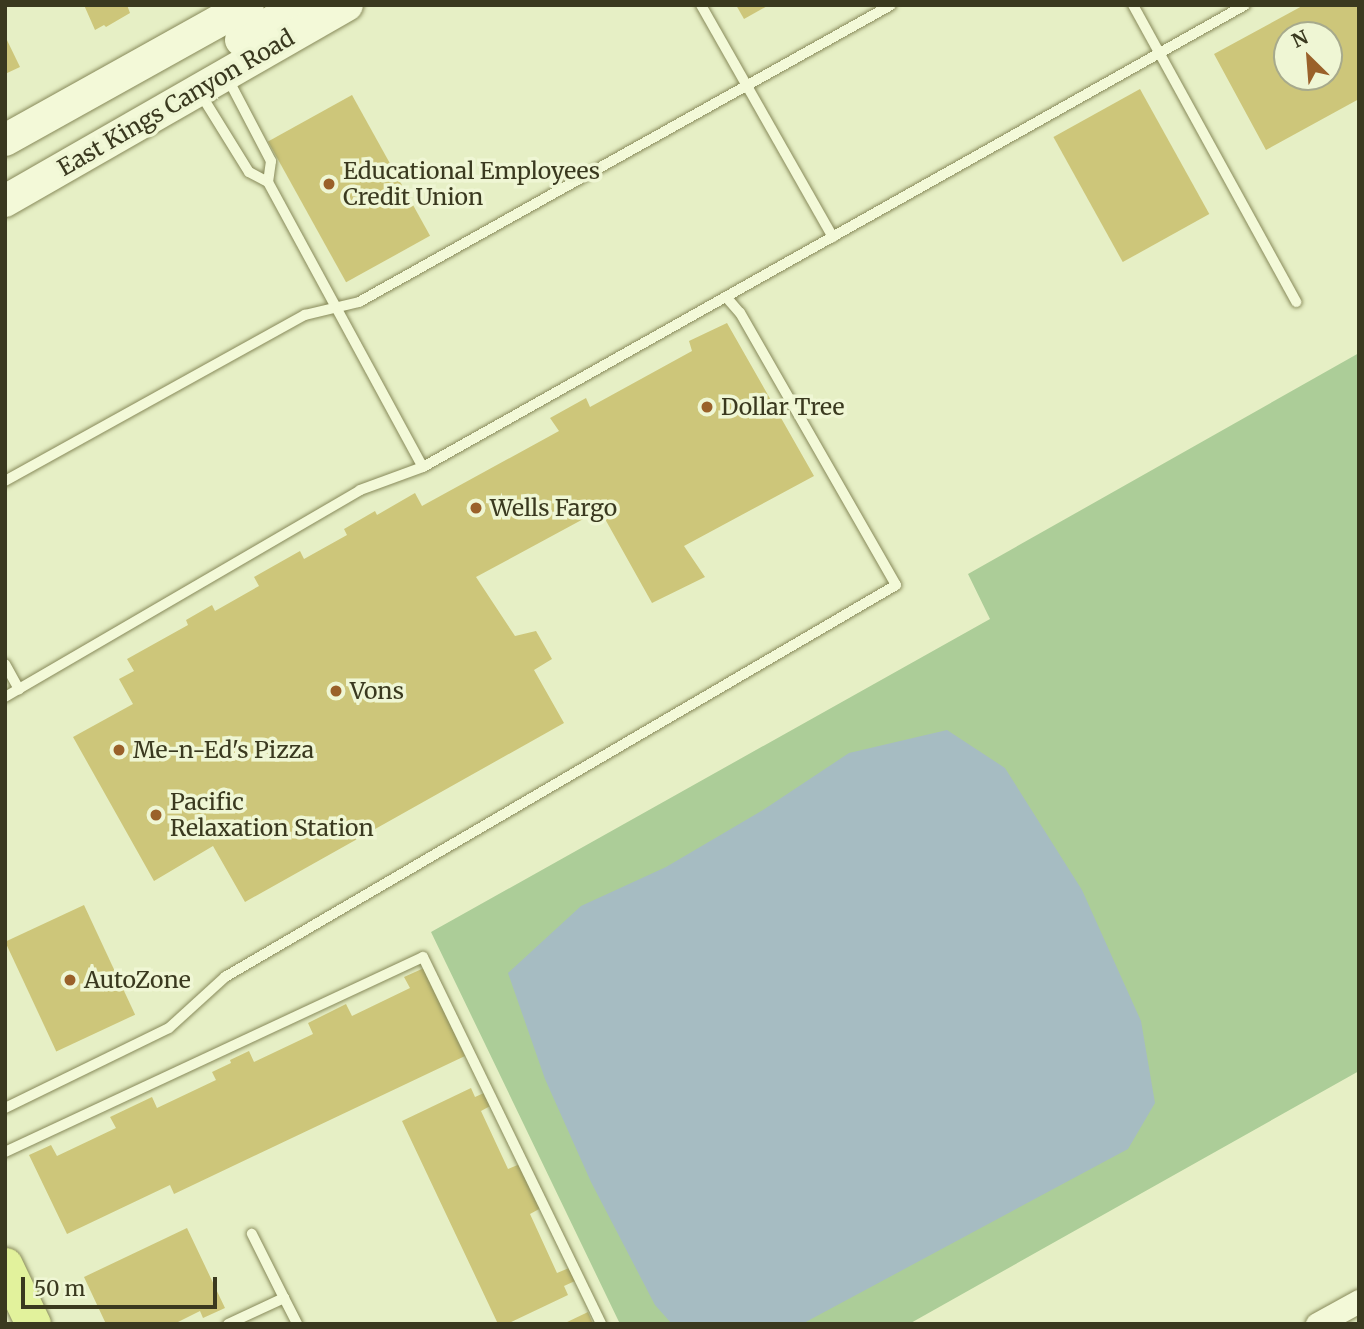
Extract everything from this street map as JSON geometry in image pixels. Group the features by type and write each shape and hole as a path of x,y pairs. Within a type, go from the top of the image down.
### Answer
{"main road":[{"path":"5,140 248,5"},
{"path":"211,82 232,46 301,5"},
{"name":"East Kings Canyon Road","path":"5,201 347,5"},
{"path":"5,1265 33,1324"}],"street":[{"path":"1317,1324 1359,1301"}],"lane":[{"path":"701,5 833,237"},
{"path":"5,481 305,315 359,302 891,5"},
{"path":"1133,5 1296,302"},
{"path":"5,697 360,490 423,467 1245,5"},
{"path":"211,82 249,172 268,182 423,467"},
{"path":"211,82 271,161 268,182"},
{"path":"5,1108 169,1028 234,972 896,585 740,313 726,297"},
{"path":"5,664 19,689"},
{"path":"5,1152 423,957 601,1324"},
{"path":"252,1234 297,1324"},
{"path":"228,1324 284,1298"}],"green space":[{"path":"1359,353 1359,1071 909,1324 620,1324 431,932 990,619 968,574"}],"water":[{"path":"947,730 1005,768 1082,890 1141,1021 1155,1103 1128,1149 802,1324 672,1324 655,1305 591,1182 545,1079 508,973 581,906 666,867 763,810 849,753"}],"building":[{"path":"84,5 127,5 130,13 106,27 104,25 95,30"},
{"path":"736,5 769,5 744,19"},
{"path":"1304,5 1359,5 1359,99 1266,150 1214,54 1273,22 1273,91 1343,91 1343,21 1275,21"},
{"path":"5,36 20,67 5,74"},
{"path":"1140,89 1209,214 1123,262 1053,137"},
{"path":"352,95 430,236 346,282 268,142"},
{"name":"Vons","path":"727,323 814,476 684,546 705,577 652,603 600,510 476,577 515,636 536,631 552,659 534,670 564,723 245,902 213,846 154,881 73,737 133,704 119,679 134,671 127,659 188,625 186,620 212,605 215,611 259,586 254,577 300,551 304,559 347,535 344,529 375,511 377,515 415,493 422,506 559,431 550,418 586,398 590,407 692,351 689,341"},
{"name":"AutoZone","path":"84,905 135,1015 56,1051 5,942"},
{"path":"424,968 465,1056 174,1194 170,1185 67,1234 29,1155 51,1145 57,1156 116,1128 110,1117 152,1097 157,1108 216,1080 212,1072 231,1063 230,1060 249,1051 254,1062 313,1034 308,1023 346,1004 352,1016 410,988 404,977"},
{"path":"471,1088 475,1097 486,1092 492,1105 481,1111 508,1169 520,1164 541,1208 530,1214 557,1273 569,1268 575,1281 564,1286 568,1295 507,1324 498,1324 402,1121"},
{"path":"187,1228 225,1308 203,1318 200,1311 174,1324 106,1324 84,1277"},
{"path":"588,1312 593,1324 563,1324"}],"place":[{"name":"Educational Employees Credit Union","path":"329,184"},
{"name":"Dollar Tree","path":"707,407"},
{"name":"Wells Fargo","path":"476,508"},
{"name":"Vons","path":"336,691"},
{"name":"Me-n-Ed's Pizza","path":"119,750"},
{"name":"Pacific Relaxation Station","path":"156,815"},
{"name":"AutoZone","path":"70,980"}]}
